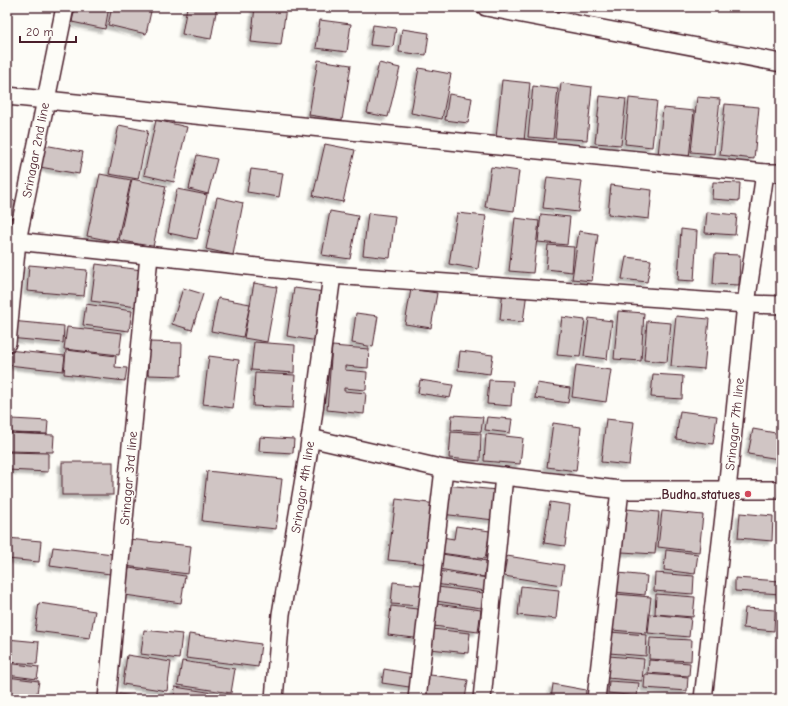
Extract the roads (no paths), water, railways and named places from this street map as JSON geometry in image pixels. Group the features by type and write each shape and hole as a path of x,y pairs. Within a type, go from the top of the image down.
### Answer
{"street":[{"name":"Srinagar 2nd line","path":"7,343 12,240 65,7"},
{"path":"486,7 781,63"},
{"path":"7,96 773,173"},
{"name":"Srinagar 7th line","path":"703,699 727,490 746,304 773,173"},
{"path":"12,240 332,275 781,306"},
{"name":"Srinagar 3rd line","path":"107,699 149,256"},
{"name":"Srinagar 4th line","path":"274,699 281,614 310,438 332,275"},
{"path":"310,438 444,469 620,490 781,490"},
{"path":"416,699 444,469"},
{"path":"482,699 504,476"},
{"path":"596,699 620,490"}],"place":[{"name":"Budha statues","path":"748,494"}]}
